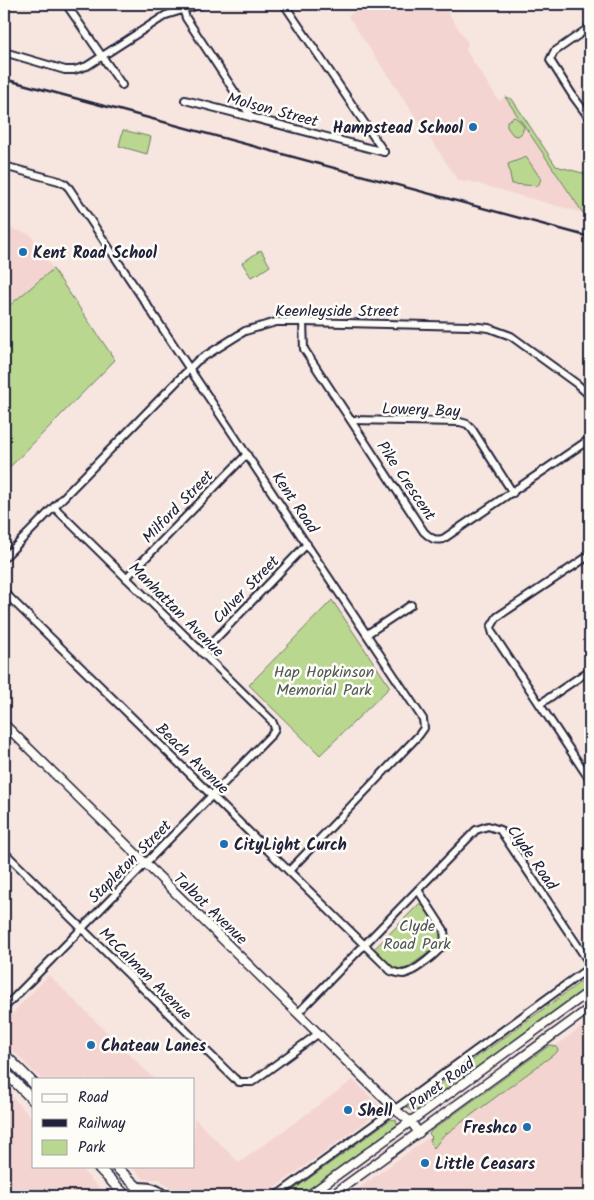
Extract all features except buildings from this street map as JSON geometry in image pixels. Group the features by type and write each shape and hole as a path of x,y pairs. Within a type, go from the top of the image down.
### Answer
{"main road":[{"path":"4,1054 32,1083"},
{"path":"4,1071 32,1099"},
{"path":"27,1094 32,1088"},
{"path":"99,1168 126,1196 137,1186"},
{"path":"117,1168 147,1196"}],"street":[{"path":"66,4 122,85"},
{"path":"4,52 65,70 74,70 87,66 102,57 162,17 202,4"},
{"name":"Molson Street","path":"185,100 384,152 284,4"},
{"path":"183,9 186,18 252,118"},
{"path":"590,27 554,52 550,60 590,119"},
{"name":"Kent Road","path":"4,166 65,184 424,719 424,728 419,735 289,871"},
{"name":"Keenleyside Street","path":"4,558 197,361 245,330 276,322 489,328 511,336 577,384 590,396"},
{"name":"Pike Crescent","path":"302,322 304,349 424,532 437,541 443,539 513,493 590,440"},
{"name":"Lowery Bay","path":"351,420 460,422 467,424 513,493"},
{"name":"Milford Street","path":"126,578 247,454"},
{"name":"Manhattan Avenue","path":"54,507 272,721 275,725 273,733"},
{"name":"Culver Street","path":"202,653 307,544"},
{"path":"590,555 492,623 493,634 586,774 590,777"},
{"name":"Beach Avenue","path":"4,592 364,944"},
{"path":"368,634 411,604"},
{"path":"540,704 590,670"},
{"name":"Talbot Avenue","path":"4,724 319,1033 397,1111 416,1135"},
{"name":"Stapleton Street","path":"4,1008 273,733"},
{"name":"Clyde Road","path":"298,1013 476,830 488,826 500,830 590,966"},
{"name":"McCalman Avenue","path":"5,857 239,1082 252,1082 319,1033"},
{"path":"364,944 391,971 401,974 410,972 438,951 445,942 444,930 418,890"},
{"path":"276,1196 397,1111 590,966"},
{"name":"Panet Road","path":"308,1196 590,991"},
{"name":"Panet Road","path":"332,1196 590,1008"},
{"path":"137,1186 158,1188 166,1196"}],"shaded area":[{"name":"Hampstead School","path":"366,4 442,4 468,43 467,52 499,101 505,97 583,213 468,181 458,180 348,16"},
{"name":"Kent Road School","path":"4,227 30,234 53,269 4,310"},
{"path":"49,975 153,1078 40,1078 4,1042 4,1022"},
{"path":"590,1021 590,1196 348,1196"},
{"path":"353,1080 383,1109 263,1196 178,1196 160,1179 144,1179 133,1168 195,1168 195,1119 239,1163"},
{"path":"4,1083 12,1092 12,1097 32,1118 32,1168 80,1168 107,1196 4,1196"}],"green space":[{"path":"505,97 512,99 556,166 590,175 590,215 583,213"},
{"path":"514,117 524,127 522,133 518,136 513,135 507,127 507,121"},
{"path":"123,130 151,137 147,154 119,146"},
{"path":"526,157 541,179 538,186 512,184 508,164"},
{"path":"261,250 270,266 251,277 242,263"},
{"path":"53,269 115,360 4,473 4,310"},
{"name":"Hap Hopkinson Memorial Park","path":"332,600 390,687 320,755 249,685"},
{"name":"Clyde Road Park","path":"421,902 440,930 441,938 438,946 407,968 394,968 374,949"},
{"path":"586,978 590,983 590,987 417,1112 407,1108"},
{"path":"550,1045 556,1047 557,1052 443,1136 434,1148 429,1140 432,1137 429,1134 431,1131"},
{"path":"391,1119 396,1120 398,1126 302,1196 285,1196"}],"railway":[{"path":"4,79 590,237"}],"place":[{"name":"Hampstead School","path":"473,127"},
{"name":"Kent Road School","path":"23,252"},
{"name":"CityLight Curch","path":"224,844"},
{"name":"Chateau Lanes","path":"91,1045"},
{"name":"Shell","path":"348,1110"},
{"name":"Freshco","path":"527,1127"},
{"name":"Little Ceasars","path":"425,1163"}]}
